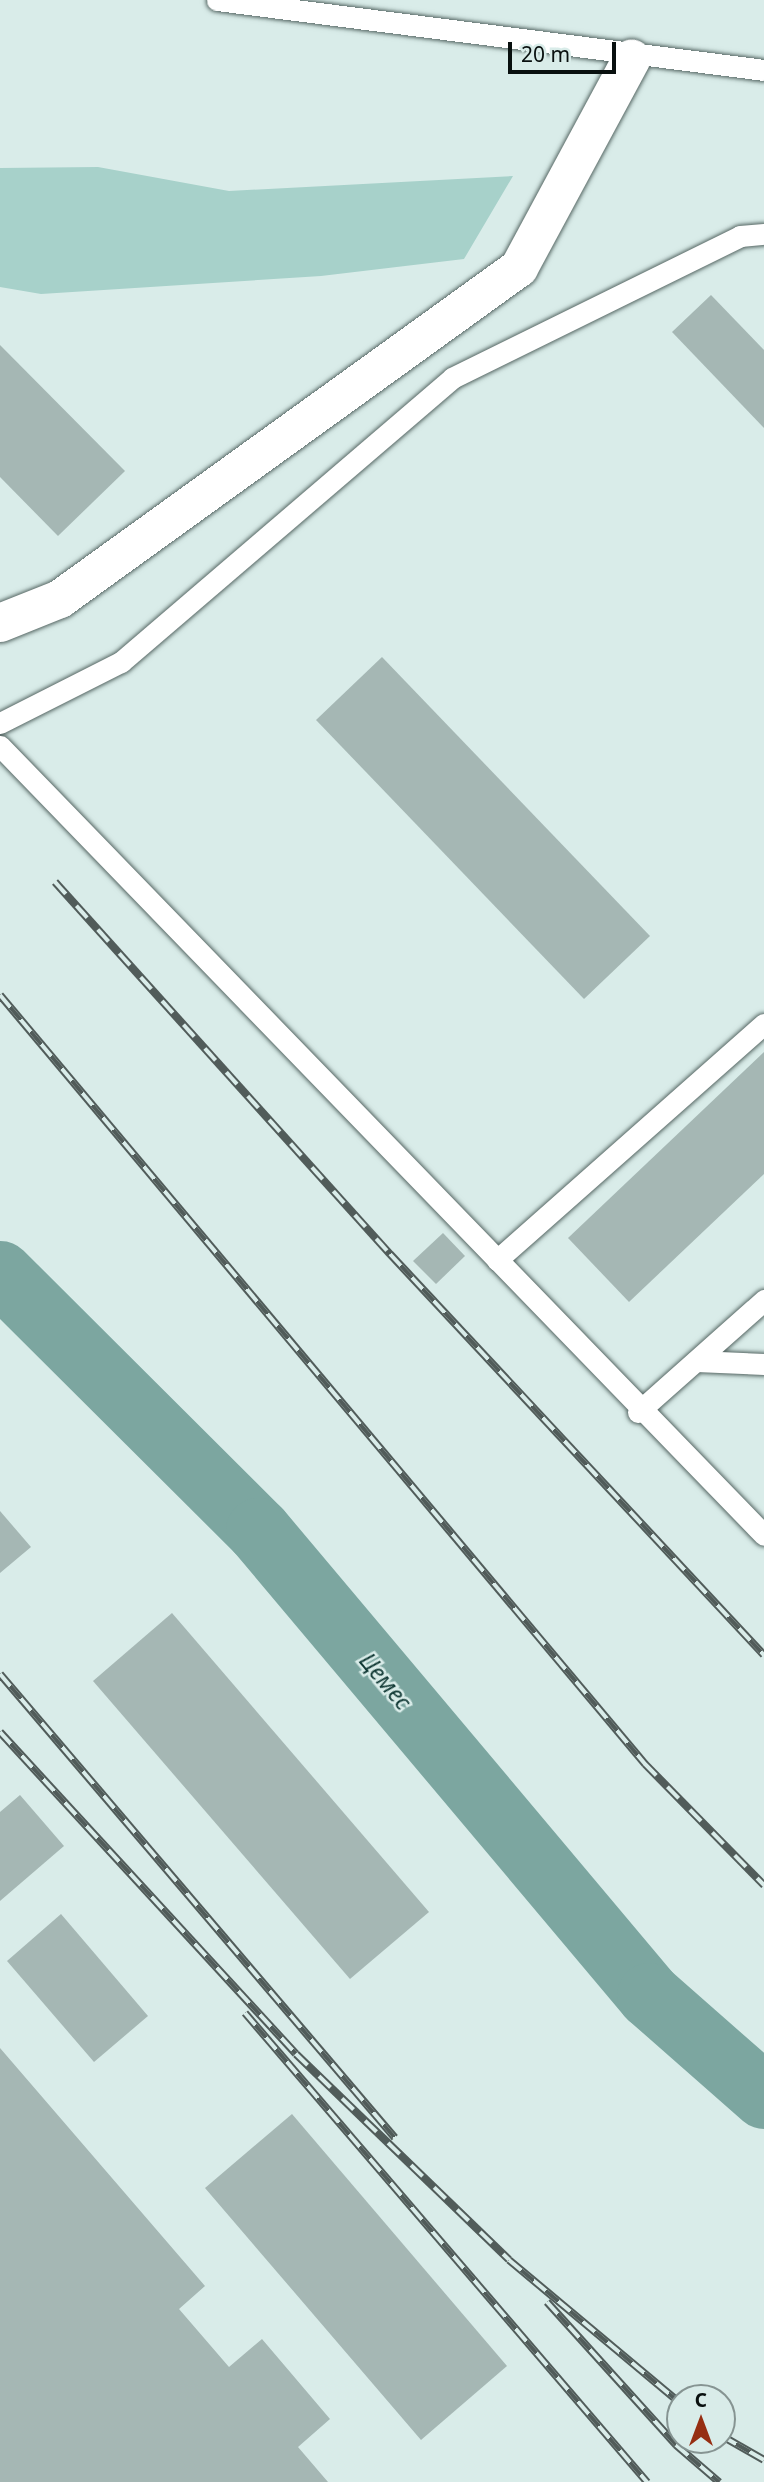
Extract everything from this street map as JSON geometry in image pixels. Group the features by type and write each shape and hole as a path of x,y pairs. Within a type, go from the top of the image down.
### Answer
{"street":[{"path":"0,623 60,599 519,268 632,58"}],"lane":[{"path":"217,0 632,58 764,70"},
{"path":"0,723 121,662 452,378 740,236 764,234"},
{"path":"0,746 497,1260 638,1412 764,1535"},
{"path":"497,1260 764,1024"},
{"path":"638,1412 764,1300"},
{"path":"696,1361 764,1364"}],"green space":[{"path":"98,167 229,191 513,176 464,259 321,276 41,294 0,287 0,168"}],"building":[{"path":"711,295 764,350 764,428 672,332"},
{"path":"0,345 125,471 58,536 0,477"},
{"path":"382,657 650,936 584,999 316,720"},
{"path":"764,1052 764,1174 629,1302 568,1238"},
{"path":"443,1233 465,1256 436,1284 413,1261"},
{"path":"0,1511 31,1547 0,1573"},
{"path":"172,1613 429,1912 350,1979 93,1681"},
{"path":"20,1795 64,1846 0,1901 0,1812"},
{"path":"61,1914 148,2016 94,2062 7,1961"},
{"path":"0,2048 205,2286 179,2309 229,2367 262,2339 330,2419 298,2447 328,2482 0,2482"},
{"path":"292,2114 507,2366 421,2440 205,2188"}],"waterway":[{"name":"Цемес","path":"0,1273 258,1530 649,1995 764,2096"}],"railway":[{"path":"55,882 390,1254 764,1655"},
{"path":"0,995 645,1764 764,1885"},
{"path":"0,1674 395,2138"},
{"path":"0,1732 296,2054 509,2260 666,2391"},
{"path":"245,2013 647,2482"},
{"path":"547,2302 676,2445 719,2482"},
{"path":"736,2444 764,2460"}]}
